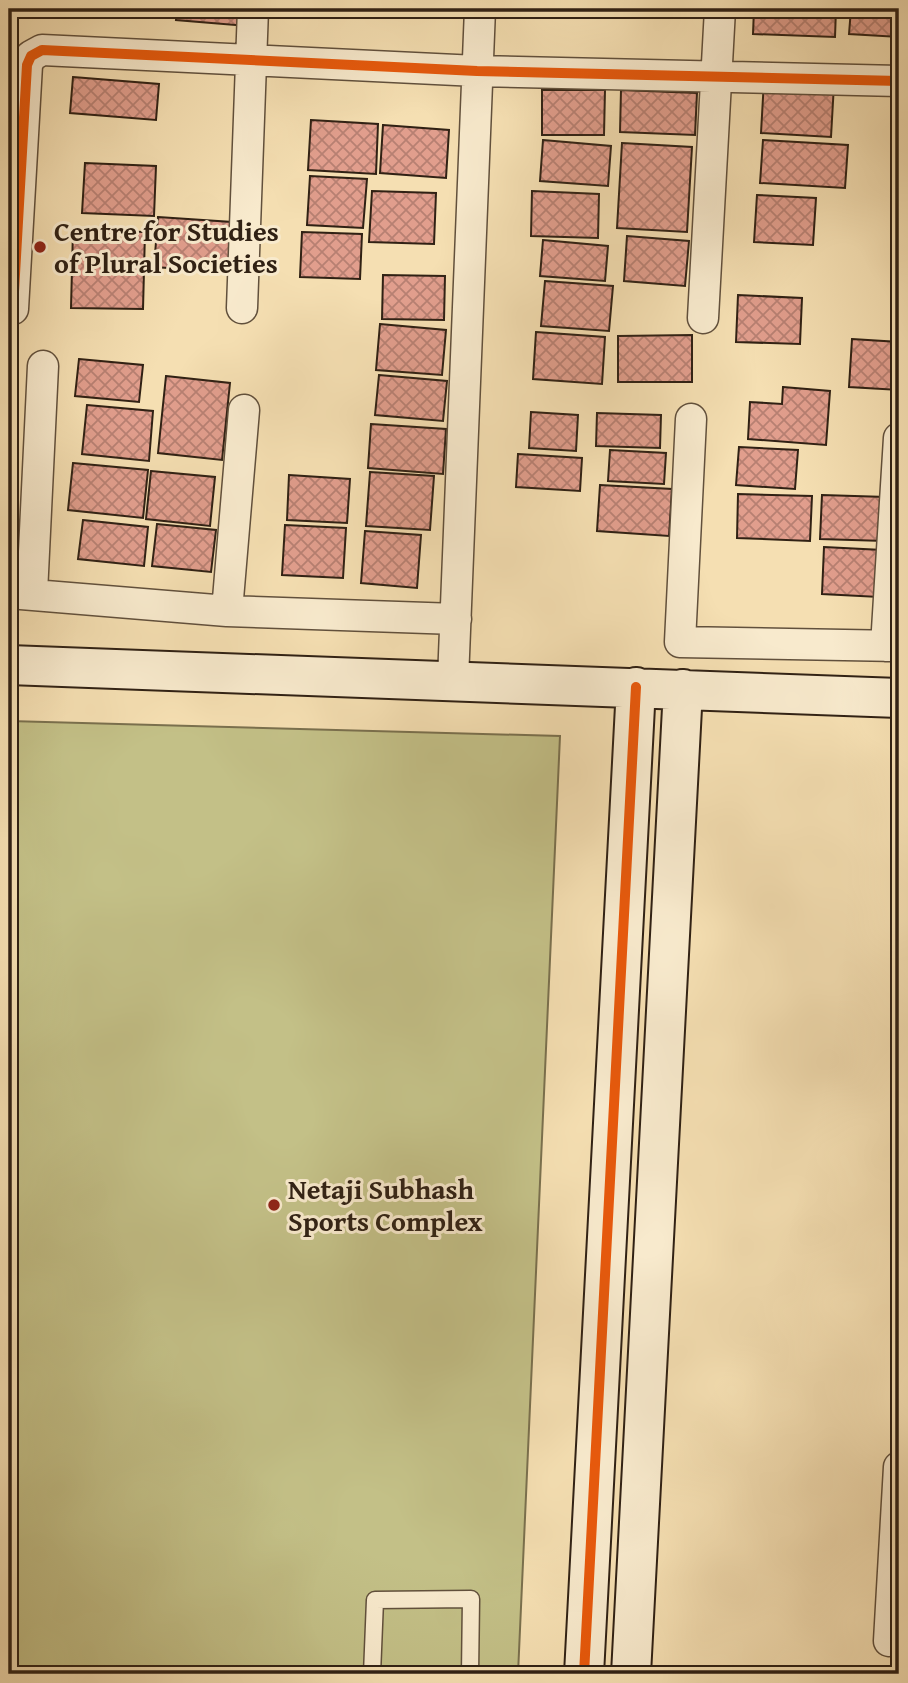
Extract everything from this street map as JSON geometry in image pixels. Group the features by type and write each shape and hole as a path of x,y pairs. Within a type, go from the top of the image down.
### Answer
{"street":[{"path":"242,308 253,9"},
{"path":"453,680 480,9"},
{"path":"702,318 720,9"},
{"path":"13,309 27,65 31,56 42,50 477,71 899,81"},
{"path":"43,366 20,593 227,611 456,619"},
{"path":"227,611 243,410"},
{"path":"691,419 680,642 892,646 899,438"},
{"path":"9,665 899,698"},
{"path":"584,1674 636,687"},
{"path":"631,1674 683,689"},
{"path":"889,1641 899,1467"}],"lane":[{"path":"372,1674 375,1600 471,1599 470,1674"}],"shaded area":[{"name":"Netaji Subhash Sports Complex","path":"9,721 560,736 518,1674 9,1674"}],"building":[{"path":"177,9 249,9 247,26 176,20"},
{"path":"754,9 836,9 835,37 753,34"},
{"path":"851,9 899,9 899,37 849,34"},
{"path":"73,77 159,84 156,120 70,113"},
{"path":"764,80 834,84 831,137 761,133"},
{"path":"542,90 605,90 604,135 542,135"},
{"path":"621,90 697,93 695,135 620,132"},
{"path":"311,120 378,124 376,174 308,170"},
{"path":"383,125 449,130 446,178 380,173"},
{"path":"543,140 611,146 608,186 540,181"},
{"path":"763,140 848,145 845,188 760,183"},
{"path":"622,143 692,147 687,232 617,228"},
{"path":"85,163 156,166 154,216 82,213"},
{"path":"310,176 367,179 363,228 307,225"},
{"path":"372,191 436,193 434,244 369,242"},
{"path":"532,191 599,194 598,238 531,236"},
{"path":"757,195 816,198 813,245 754,242"},
{"path":"158,217 232,222 228,272 154,267"},
{"path":"73,230 145,232 143,309 71,308"},
{"path":"302,232 362,234 360,279 300,277"},
{"path":"627,236 689,241 685,286 624,281"},
{"path":"543,240 608,246 605,281 540,276"},
{"path":"383,275 445,276 444,320 382,319"},
{"path":"545,281 613,286 609,331 541,326"},
{"path":"738,295 802,298 800,344 736,342"},
{"path":"380,324 446,330 442,375 376,370"},
{"path":"536,332 605,337 602,384 533,379"},
{"path":"692,335 692,382 618,382 618,336"},
{"path":"852,339 899,342 899,390 849,387"},
{"path":"79,359 143,365 139,402 75,396"},
{"path":"379,375 447,381 443,421 375,415"},
{"path":"166,376 230,383 222,460 158,453"},
{"path":"783,387 830,391 826,445 748,439 750,402 782,404"},
{"path":"87,405 153,411 149,461 82,454"},
{"path":"531,412 578,415 576,451 529,448"},
{"path":"597,413 661,415 660,448 596,446"},
{"path":"371,424 446,429 443,474 368,468"},
{"path":"739,447 798,450 795,489 736,485"},
{"path":"610,450 666,453 664,484 608,481"},
{"path":"518,454 582,458 580,491 516,487"},
{"path":"73,463 148,470 143,518 68,510"},
{"path":"151,471 215,477 210,526 146,519"},
{"path":"370,472 434,476 430,530 366,526"},
{"path":"289,475 350,479 347,523 287,520"},
{"path":"600,485 672,489 669,536 597,531"},
{"path":"738,494 812,496 810,541 737,538"},
{"path":"822,495 886,497 884,541 820,539"},
{"path":"83,520 148,527 144,566 78,559"},
{"path":"157,524 216,530 211,572 152,566"},
{"path":"285,525 346,528 343,578 282,575"},
{"path":"365,531 421,535 417,588 361,583"},
{"path":"824,547 882,550 879,597 822,594"}],"cycle path":[{"path":"13,309 27,65 31,56 42,50 477,71 899,81"},
{"path":"584,1674 636,687"}],"place":[{"name":"Centre for Studies of Plural Societies","path":"40,247"},
{"name":"Netaji Subhash Sports Complex","path":"274,1205"}]}
